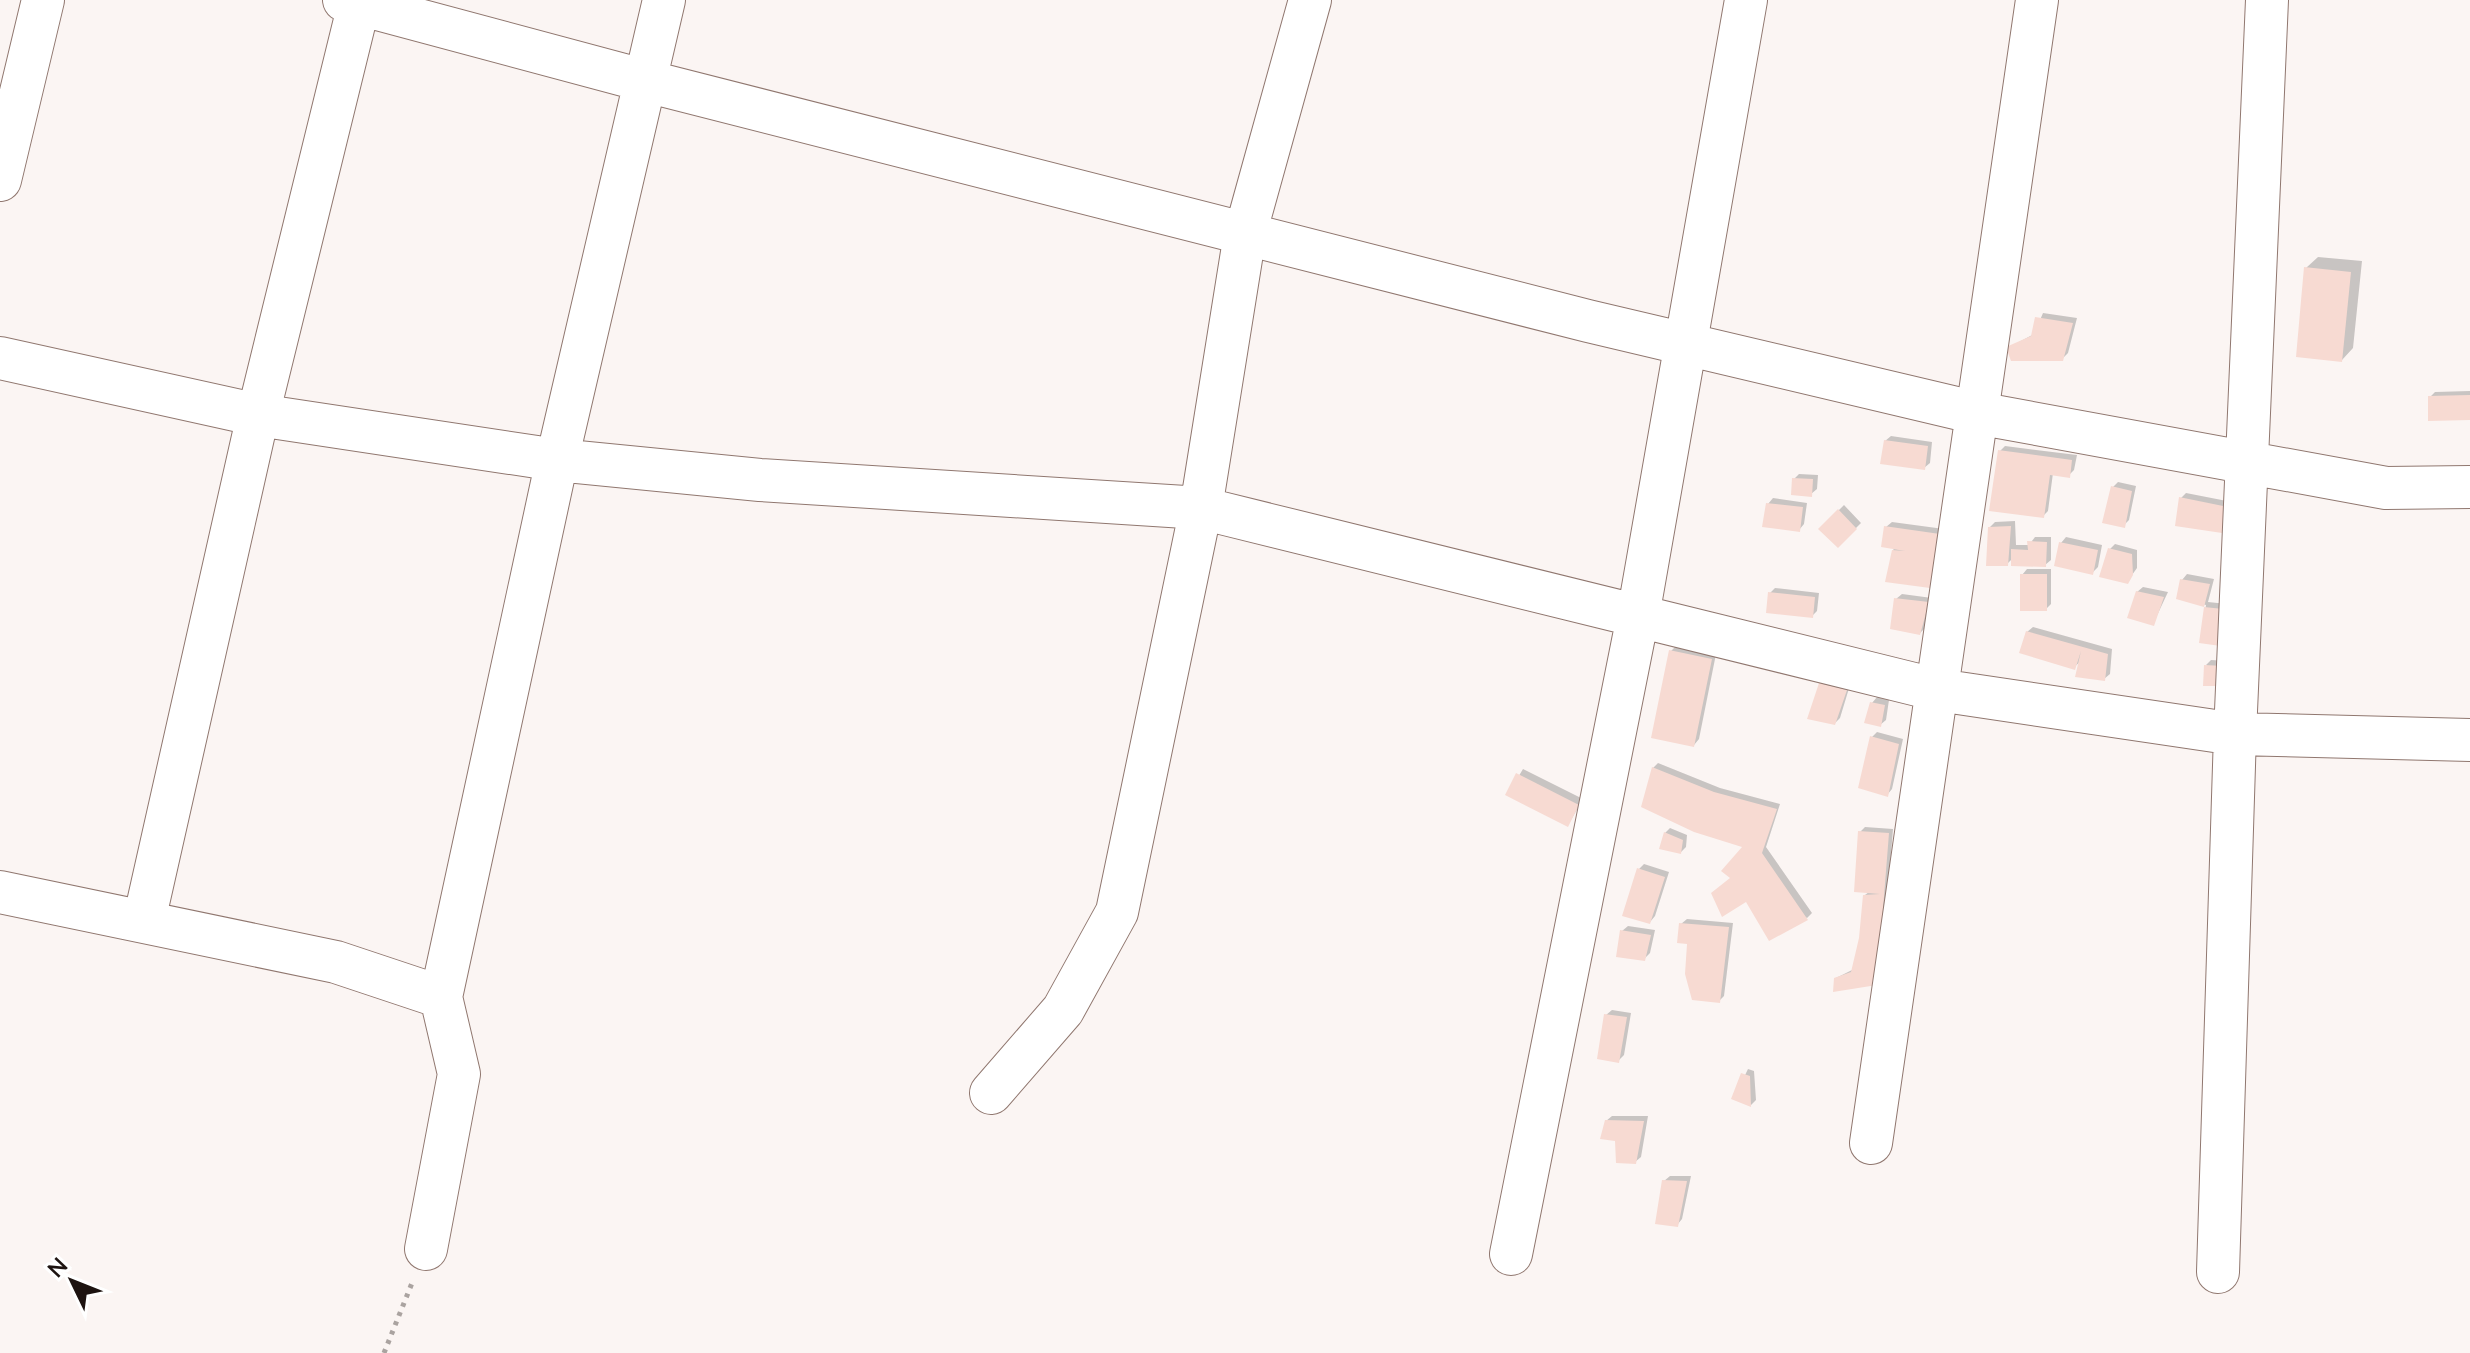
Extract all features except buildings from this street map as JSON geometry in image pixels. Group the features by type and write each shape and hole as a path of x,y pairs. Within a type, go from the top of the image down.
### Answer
{"street":[{"path":"0,180 43,0"},
{"path":"426,1249 459,1074 441,997 557,460 664,0"},
{"path":"991,1093 1063,1010 1117,912 1201,508 1245,234 1310,0"},
{"path":"1511,1254 1638,616 1746,0"},
{"path":"1871,1143 2037,0"},
{"path":"2218,1272 2235,734 2267,0"},
{"path":"144,921 351,2 1245,234 1687,345 1977,413 2386,488 2470,487"},
{"path":"0,358 258,415 557,460 760,480 1201,508 1938,690 2235,734 2470,740"},
{"path":"0,892 336,962 441,997"}],"path":[{"path":"384,1353 426,1249"}]}
